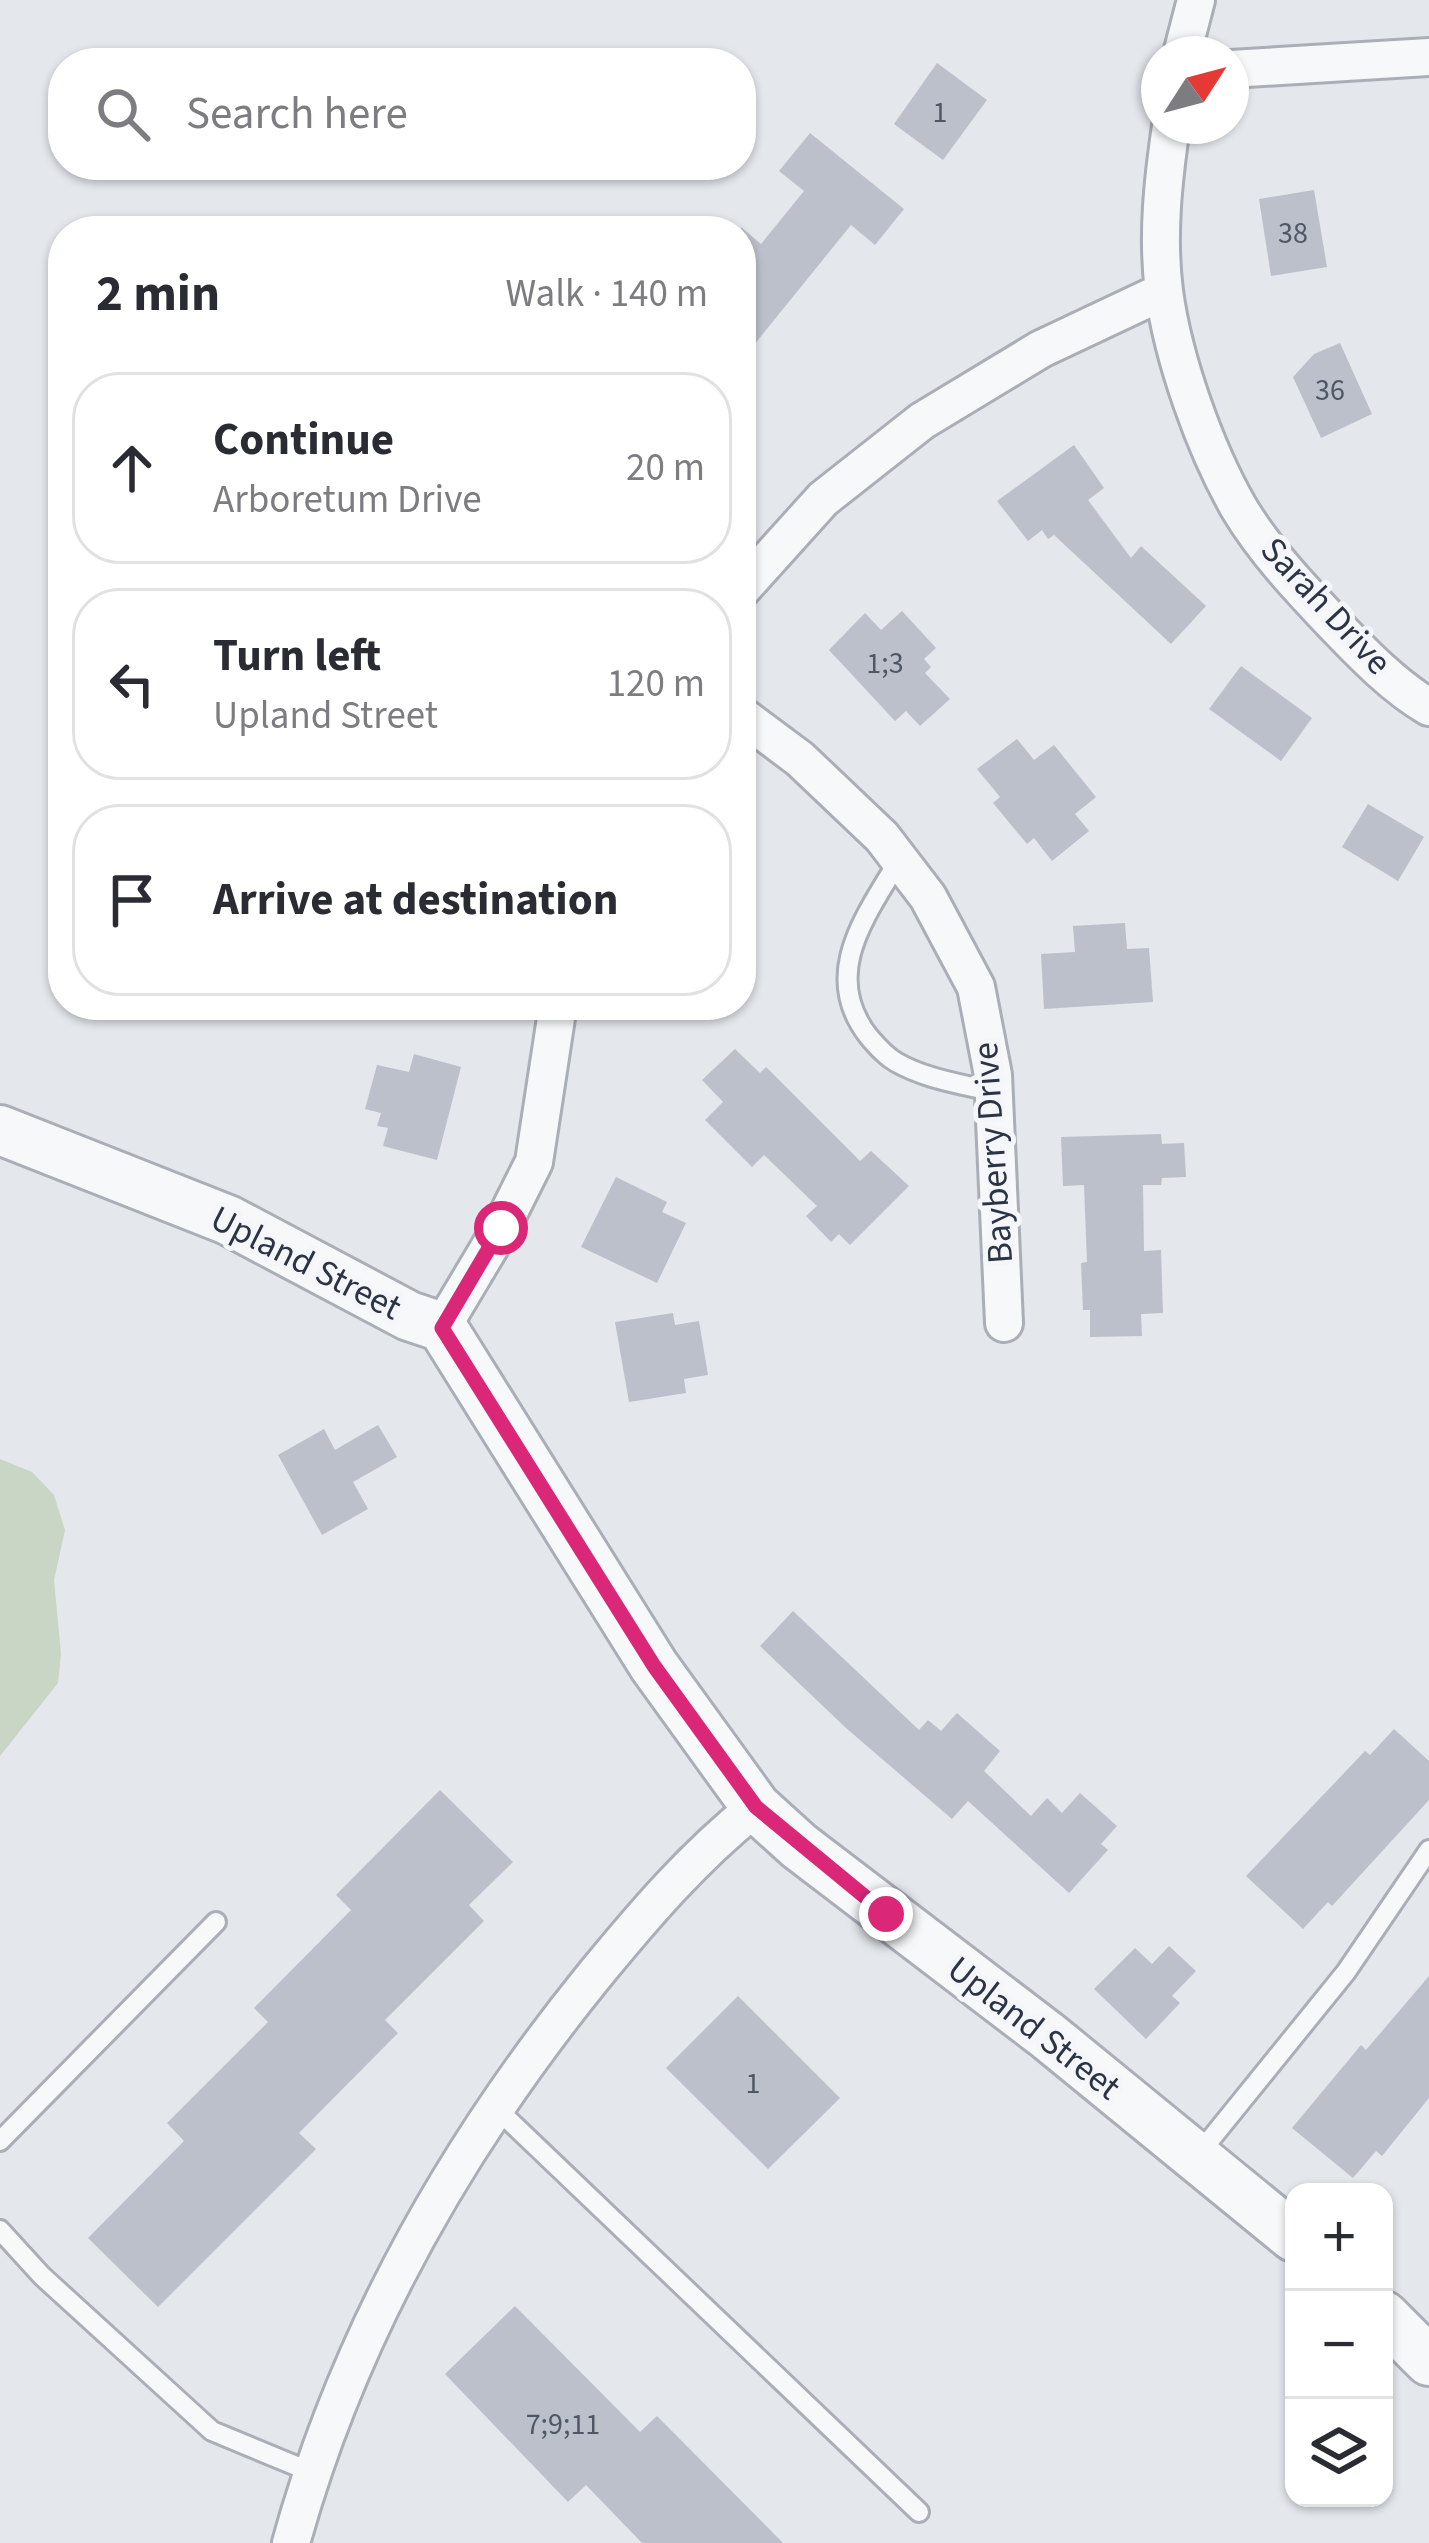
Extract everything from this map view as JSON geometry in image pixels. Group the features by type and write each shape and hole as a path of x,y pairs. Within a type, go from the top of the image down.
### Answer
{"street":[{"path":"1187,36 1196,0"},
{"path":"1249,68 1429,57"},
{"name":"Sarah Drive","path":"1169,144 1161,200 1164,291 1196,413 1239,508 1292,580 1353,643 1413,698 1429,706"},
{"path":"756,563 823,499 922,421 1041,349 1164,291"},
{"name":"Bayberry Drive","path":"756,726 800,759 882,837 928,898 976,987 994,1092 1004,1323"},
{"path":"442,1328 534,1162 556,1020"},
{"name":"Upland Street","path":"0,1130 228,1220 409,1316 442,1328 654,1666 756,1807 799,1846 1285,2229"},
{"path":"291,2543 311,2472 375,2314 446,2185 530,2055 642,1917 716,1838 756,1807"},
{"path":"1393,2325 1429,2361"}],"lane":[{"path":"899,860 855,941 845,979 847,998 859,1023 896,1062 994,1092"},
{"path":"1197,2156 1346,1972 1429,1850"},
{"path":"0,2141 216,1922"},
{"path":"496,2108 920,2512"},
{"path":"0,2230 43,2276 212,2432 311,2472"}],"green space":[{"path":"0,1459 32,1472 54,1495 65,1530 54,1580 61,1654 58,1683 0,1756"}],"building":[{"path":"937,63 987,100 943,160 894,124"},
{"path":"810,133 904,209 875,245 851,225 756,342 756,240 761,244 804,191 779,171"},
{"path":"1314,190 1327,267 1271,276 1259,199"},
{"path":"1340,343 1372,414 1321,438 1293,377 1314,354"},
{"path":"1074,445 1104,488 1088,500 1131,558 1141,546 1206,606 1171,644 1054,535 1048,539 1042,530 1028,541 997,501"},
{"path":"902,611 936,648 924,659 931,667 925,673 950,699 920,726 906,711 895,721 829,650 865,613 881,630"},
{"path":"1241,666 1312,718 1281,761 1209,709"},
{"path":"1017,739 1034,760 1054,745 1096,797 1075,814 1089,831 1052,861 1034,838 1027,844 993,803 1000,797 977,769"},
{"path":"1368,804 1424,837 1398,881 1342,847"},
{"path":"1125,923 1127,949 1149,948 1153,1002 1044,1009 1041,954 1075,952 1073,926"},
{"path":"735,1049 760,1073 766,1067 860,1161 871,1151 909,1186 850,1245 839,1234 831,1242 806,1216 817,1206 764,1155 752,1167 705,1120 723,1102 702,1080"},
{"path":"414,1054 461,1067 437,1160 383,1146 388,1128 377,1126 381,1113 365,1109 377,1065 409,1072"},
{"path":"1161,1134 1162,1144 1184,1143 1186,1177 1143,1185 1144,1251 1161,1250 1163,1313 1141,1314 1142,1336 1090,1337 1090,1310 1083,1310 1081,1263 1087,1262 1084,1185 1063,1186 1061,1137"},
{"path":"616,1177 667,1202 662,1212 686,1223 657,1283 581,1247"},
{"path":"673,1313 675,1325 699,1321 708,1375 684,1379 686,1393 629,1402 615,1322"},
{"path":"378,1425 397,1457 353,1482 368,1509 322,1535 278,1455 324,1429 335,1450"},
{"path":"793,1611 919,1730 928,1720 941,1731 957,1713 1000,1751 984,1771 1031,1816 1047,1798 1062,1813 1080,1793 1117,1826 1101,1844 1108,1850 1069,1893 968,1801 952,1819 760,1646"},
{"path":"1394,1729 1429,1761 1429,1800 1332,1906 1328,1902 1303,1929 1246,1876 1365,1751 1370,1755"},
{"path":"440,1790 513,1862 469,1905 484,1921 385,2020 398,2033 299,2133 316,2149 158,2307 88,2238 184,2141 167,2123 268,2022 254,2008 351,1910 336,1895"},
{"path":"1169,1946 1196,1971 1172,1996 1180,2003 1146,2039 1094,1989 1135,1948 1152,1964"},
{"path":"1429,1976 1429,2098 1382,2156 1376,2151 1353,2178 1292,2128 1361,2045 1366,2050"},
{"path":"738,1996 840,2098 768,2169 666,2068"},
{"path":"515,2306 640,2432 657,2416 783,2543 642,2543 586,2485 568,2502 445,2374"}],"route":[{"path":"501,1228 442,1328 654,1666 756,1807 886,1914"}]}
